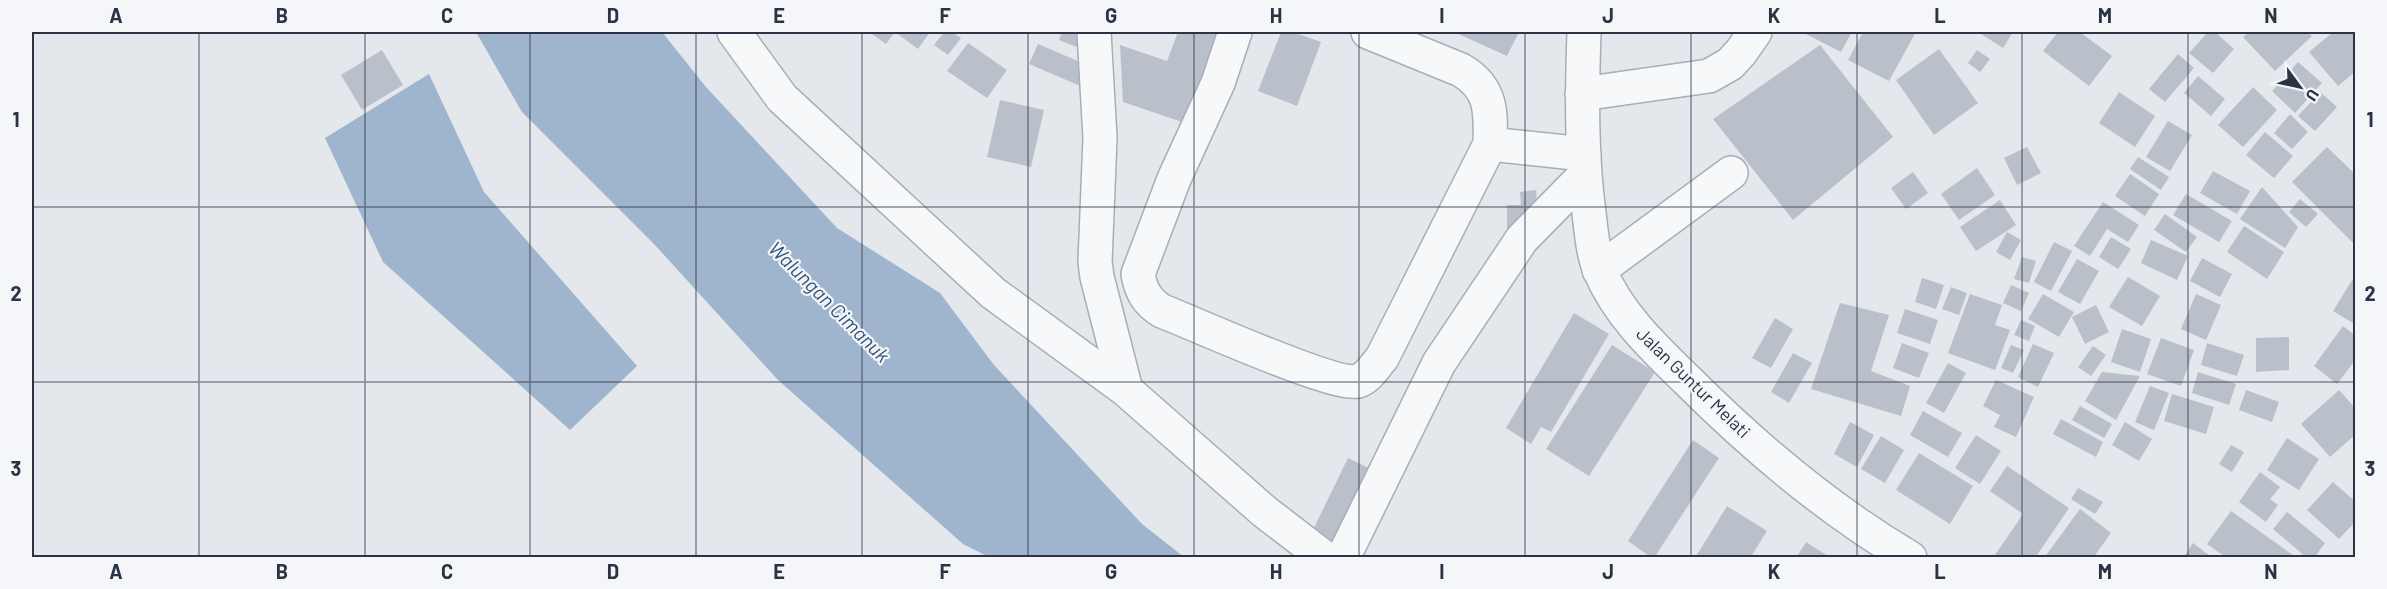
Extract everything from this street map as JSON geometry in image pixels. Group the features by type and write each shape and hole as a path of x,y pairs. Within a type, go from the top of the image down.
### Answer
{"street":[{"path":"734,32 782,98 993,293 1126,390 1265,512 1325,558"},
{"path":"1094,32 1100,138 1095,262 1126,390"},
{"path":"1235,32 1218,83 1174,179 1138,274 1140,287 1146,298 1162,310 1285,361 1346,382 1360,380 1382,358 1490,144 1491,115 1487,99 1474,77 1368,32"},
{"name":"Jalan Guntur Melati","path":"1584,32 1582,94 1584,165 1591,231 1599,270 1626,316 1662,356 1724,417 1836,510 1910,558"},
{"path":"1582,94 1709,76 1730,64 1755,32"},
{"path":"1343,558 1439,363 1522,239 1584,165 1490,144"},
{"path":"1599,270 1731,173"}],"water":[{"name":"Walungan Cimanuk","path":"476,32 662,32 706,87 837,228 940,293 994,365 1142,524 1184,557 989,557 963,544 778,380 654,244 522,112"},
{"path":"429,74 484,192 637,366 570,430 383,262 325,138"}],"building":[{"path":"869,32 895,32 886,44"},
{"path":"895,32 930,32 918,49"},
{"path":"944,32 951,32 961,38 948,55 934,45"},
{"path":"1062,32 1088,32 1085,50 1059,40"},
{"path":"1178,32 1232,32 1197,127 1123,102 1120,45 1167,61"},
{"path":"1281,32 1293,32 1321,42 1297,106 1258,91"},
{"path":"1454,32 1519,32 1507,56"},
{"path":"1802,32 1852,32 1841,52"},
{"path":"1863,32 1916,32 1889,81 1848,60"},
{"path":"1978,32 2013,32 2003,48"},
{"path":"2058,32 2080,32 2112,56 2089,86 2043,51"},
{"path":"2208,32 2215,32 2234,49 2213,73 2189,53"},
{"path":"2249,32 2307,32 2312,36 2275,71 2243,37"},
{"path":"2333,32 2356,34 2356,71 2338,86 2309,52"},
{"path":"968,43 1007,70 987,98 947,71"},
{"path":"1038,44 1094,68 1085,88 1029,64"},
{"path":"1820,45 1893,137 1793,220 1713,119"},
{"path":"1939,49 1978,103 1934,135 1896,80"},
{"path":"382,50 403,85 362,110 341,75"},
{"path":"1977,50 1990,59 1980,72 1968,63"},
{"path":"2178,54 2194,68 2165,102 2149,89"},
{"path":"2298,62 2322,83 2295,113 2272,91"},
{"path":"2198,76 2225,99 2211,116 2184,93"},
{"path":"2253,87 2277,110 2243,147 2218,125"},
{"path":"2119,92 2155,116 2135,147 2099,123"},
{"path":"2320,92 2337,107 2315,131 2298,116"},
{"path":"1000,100 1044,110 1031,167 987,157"},
{"path":"2290,114 2308,132 2292,149 2274,133"},
{"path":"2168,121 2192,135 2170,171 2146,157"},
{"path":"2265,132 2293,156 2274,178 2246,155"},
{"path":"2027,147 2041,173 2017,185 2004,158"},
{"path":"2327,147 2356,175 2356,246 2292,182"},
{"path":"2138,157 2169,177 2161,190 2130,169"},
{"path":"1977,168 1995,195 1959,220 1941,194"},
{"path":"2213,171 2250,191 2237,214 2200,193"},
{"path":"1913,172 1928,193 1906,209 1891,188"},
{"path":"2130,174 2159,194 2145,216 2115,196"},
{"path":"2262,187 2298,227 2285,248 2240,219"},
{"path":"1536,190 1537,206 1521,232 1507,231 1507,205 1521,205 1520,192"},
{"path":"2186,194 2232,221 2219,242 2173,215"},
{"path":"2300,199 2318,214 2306,227 2289,212"},
{"path":"2000,200 2016,225 1976,251 1960,227"},
{"path":"2103,202 2139,225 2128,242 2107,229 2090,256 2074,246"},
{"path":"2165,214 2197,237 2186,252 2154,230"},
{"path":"2244,226 2284,252 2267,279 2227,252"},
{"path":"2007,232 2021,240 2010,260 1996,252"},
{"path":"2111,237 2131,249 2118,269 2099,257"},
{"path":"2151,240 2188,256 2177,280 2141,263"},
{"path":"2054,242 2072,251 2051,291 2034,282"},
{"path":"2022,257 2036,261 2029,283 2014,279"},
{"path":"2202,258 2232,274 2220,297 2190,281"},
{"path":"2077,259 2099,271 2080,304 2058,292"},
{"path":"2128,277 2160,296 2142,326 2109,307"},
{"path":"2354,277 2356,278 2356,325 2333,311"},
{"path":"1922,278 1944,285 1936,309 1915,302"},
{"path":"2011,285 2029,293 2021,311 2003,303"},
{"path":"1951,287 1967,293 1959,315 1942,309"},
{"path":"1970,294 2002,305 1995,325 2010,330 1995,370 1948,353"},
{"path":"2043,294 2074,312 2059,337 2028,319"},
{"path":"2196,294 2221,305 2206,340 2181,329"},
{"path":"1840,303 1889,315 1871,371 1910,386 1901,416 1811,389"},
{"path":"2096,305 2109,332 2085,344 2072,317"},
{"path":"1905,309 1938,320 1930,344 1897,333"},
{"path":"1574,313 1609,334 1551,432 1541,427 1531,444 1506,428"},
{"path":"1775,318 1793,329 1771,368 1752,358"},
{"path":"2021,320 2035,326 2029,341 2014,335"},
{"path":"2343,326 2356,336 2356,359 2337,384 2314,366"},
{"path":"2122,329 2151,339 2140,372 2111,362"},
{"path":"2289,337 2289,370 2256,372 2256,338"},
{"path":"2161,338 2194,350 2181,386 2147,374"},
{"path":"1902,343 1929,353 1919,378 1893,368"},
{"path":"2207,343 2244,355 2237,376 2201,365"},
{"path":"2033,344 2054,353 2038,387 2018,377"},
{"path":"1612,345 1655,372 1589,476 1546,449"},
{"path":"2011,345 2024,350 2013,373 2001,368"},
{"path":"2093,346 2106,355 2091,376 2078,367"},
{"path":"1793,353 1812,363 1789,403 1771,392"},
{"path":"1948,363 1966,373 1944,413 1926,403"},
{"path":"2102,372 2140,376 2116,420 2085,401"},
{"path":"2198,372 2236,384 2229,405 2192,393"},
{"path":"1996,380 2034,397 2016,437 1994,427 2000,415 1983,406"},
{"path":"2150,386 2169,393 2154,430 2135,422"},
{"path":"2246,390 2279,402 2272,422 2239,410"},
{"path":"2339,390 2356,409 2356,434 2330,457 2301,424"},
{"path":"2172,394 2214,407 2206,434 2164,421"},
{"path":"2080,406 2112,424 2104,438 2072,420"},
{"path":"1923,411 1962,433 1948,457 1910,435"},
{"path":"2061,419 2103,442 2096,457 2053,434"},
{"path":"1850,422 1874,435 1857,467 1834,454"},
{"path":"2125,422 2152,439 2139,461 2112,445"},
{"path":"1976,435 2001,451 1980,484 1955,468"},
{"path":"1881,436 1904,450 1885,483 1861,469"},
{"path":"2287,438 2319,459 2299,490 2267,470"},
{"path":"1693,440 1719,458 1652,558 1628,541"},
{"path":"2231,445 2244,452 2232,472 2219,464"},
{"path":"1919,453 1973,486 1950,524 1896,490"},
{"path":"1348,458 1377,472 1340,548 1311,534"},
{"path":"2007,466 2069,508 2035,558 1998,558 1995,555 2023,514 1990,491"},
{"path":"2260,472 2280,487 2270,499 2278,505 2266,522 2239,502"},
{"path":"2333,482 2356,502 2356,521 2339,539 2307,510"},
{"path":"2078,488 2103,502 2095,514 2071,499"},
{"path":"1727,506 1767,531 1750,558 1695,558"},
{"path":"2080,509 2111,533 2093,558 2044,558"},
{"path":"2231,511 2297,558 2227,558 2207,544"},
{"path":"2287,512 2325,543 2314,558 2307,558 2273,529"},
{"path":"1806,542 1831,558 1796,558"},
{"path":"2193,543 2213,558 2183,558"}]}
